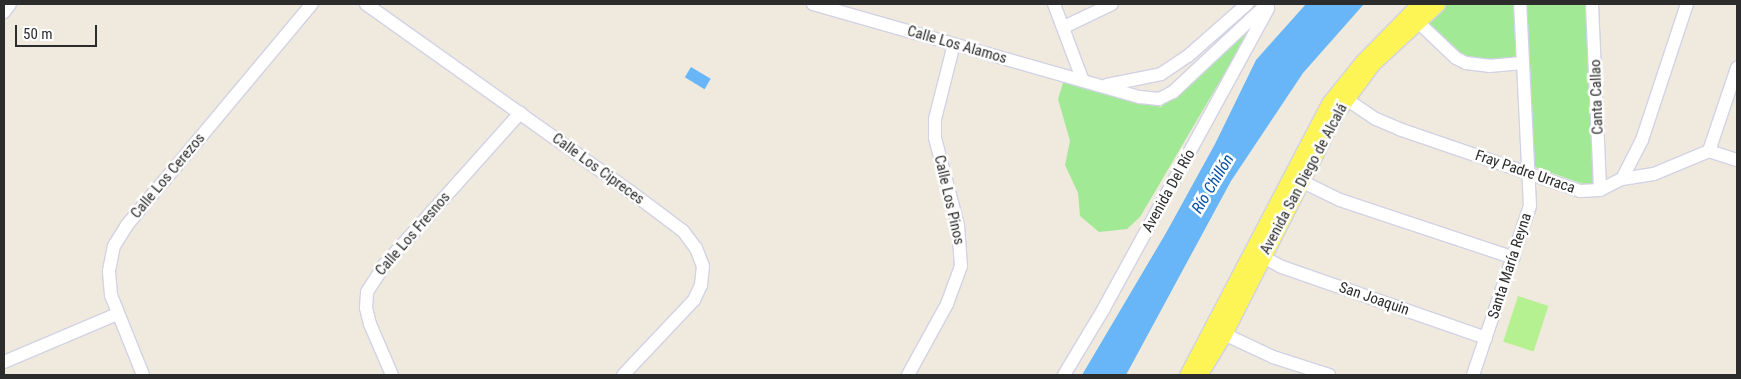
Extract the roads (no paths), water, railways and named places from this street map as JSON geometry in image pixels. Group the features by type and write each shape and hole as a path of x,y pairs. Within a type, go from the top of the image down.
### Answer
{"main road":[{"name":"Avenida San Diego de Alcalá","path":"1187,375 1330,102 1363,60 1419,4"},
{"name":"Avenida San Diego de Alcalá","path":"1199,375 1224,334 1336,113 1373,63 1437,4"}],"street":[{"path":"4,12 10,4"},
{"name":"Calle Los Cerezos","path":"143,375 116,314 109,271 114,246 127,225 312,4"},
{"name":"Calle Los Cipreces","path":"366,4 520,112 683,231 700,257 703,266 701,285 694,300 623,375"},
{"name":"Calle Los Alamos","path":"813,4 1140,97 1159,99 1166,95 1268,4"},
{"path":"1054,4 1083,81"},
{"path":"1064,27 1112,4"},
{"path":"1102,86 1161,74 1188,56 1247,4"},
{"name":"Avenida Del Río","path":"1064,375 1108,301 1268,4"},
{"name":"Santa María Reyna","path":"1473,375 1530,206 1530,173 1520,4"},
{"name":"Canta Callao","path":"1592,4 1600,190"},
{"path":"1622,180 1642,140 1687,4"},
{"path":"1418,22 1456,58 1466,63 1488,66 1523,63"},
{"name":"Calle Los Pinos","path":"908,375 950,298 961,266 958,225 935,138 936,120 954,44"},
{"path":"1737,68 1709,151 1737,160"},
{"name":"Fray Padre Urraca","path":"1346,99 1376,118 1399,129 1580,191 1600,190 1622,180 1654,174 1709,151"},
{"name":"Calle Los Fresnos","path":"392,375 366,308 371,284 385,264 520,112"},
{"path":"1301,181 1340,200 1514,258"},
{"name":"San Joaquin","path":"1263,257 1282,267 1486,338"},
{"path":"4,362 116,314"},
{"path":"1224,334 1273,357 1329,375"}],"water":[{"name":"Río Chillón","path":"1306,4 1364,4 1303,73 1231,181 1126,375 1082,375 1166,233 1215,144 1256,60"},
{"path":"691,67 711,79 705,89 685,77"}]}
